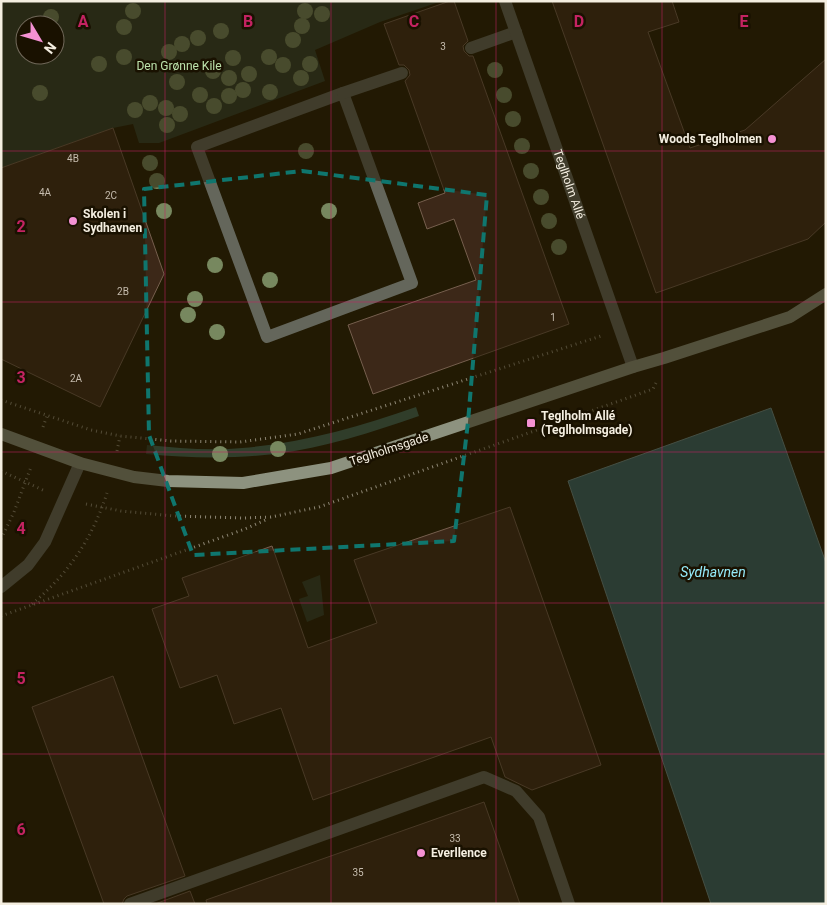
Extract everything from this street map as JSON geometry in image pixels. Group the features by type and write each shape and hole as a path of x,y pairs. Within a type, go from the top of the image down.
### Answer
{"street":[{"name":"Teglholm Allé","path":"505,1 633,367"},
{"path":"470,48 516,32"},
{"path":"343,93 412,284 266,337 197,147 343,93 402,73"},
{"name":"Teglholmsgade","path":"1,434 80,464 134,477 168,481 243,483 331,468 633,367 790,317 826,294"},
{"path":"1,587 38,554 46,542 80,464"},
{"path":"130,904 484,776 516,791 539,817 569,904"}],"path":[{"path":"1,400 90,430 120,436 171,442 240,442 298,434 621,330"},
{"path":"1,539 26,482 47,416"},
{"path":"30,606 72,564 91,533 103,507 114,472 120,436"},
{"path":"1,471 65,499"},
{"path":"1,616 245,529 271,517"}],"highlighted area":[{"path":"302,171 487,195 468,422 454,541 193,555 149,435 144,189"}],"green space":[{"name":"Den Grønne Kile","path":"1,1 442,1 380,22 315,50 325,81 159,143 139,143 133,124 113,128 1,168"},
{"path":"416,407 419,416 348,439 312,448 259,456 194,457 146,454 147,445 218,449 264,446 352,427"},
{"path":"320,575 324,615 307,622 299,599 308,596 302,582"}],"water":[{"name":"Sydhavnen","path":"771,408 826,563 826,904 711,904 568,481"}],"building":[{"path":"454,1 468,41 463,46 464,51 469,56 473,56 569,324 373,394 348,325 476,280 454,219 427,229 418,203 445,193 405,81 410,75 409,70 404,65 399,65 384,24"},
{"name":"Woods Teglholmen","path":"552,1 672,1 679,22 648,32 690,148 745,130 826,59 826,222 808,239 656,293"},
{"name":"Skolen i Sydhavnen","path":"113,128 164,274 100,407 1,359 1,168"},
{"path":"510,507 601,765 532,790 505,777 491,737 313,800 281,708 234,724 217,675 180,688 152,609 189,596 182,578 272,546 308,648 377,623 354,560"},
{"path":"113,676 185,876 127,896 122,904 104,904 32,707"},
{"name":"Everllence","path":"484,802 520,904 207,904 206,900"},
{"path":"190,891 195,904 155,904"}],"place":[{"name":"Woods Teglholmen","path":"772,139"},
{"name":"Skolen i Sydhavnen","path":"73,221"},
{"name":"Teglholm Allé (Teglholmsgade)","path":"531,423"},
{"name":"Everllence","path":"421,853"}]}
